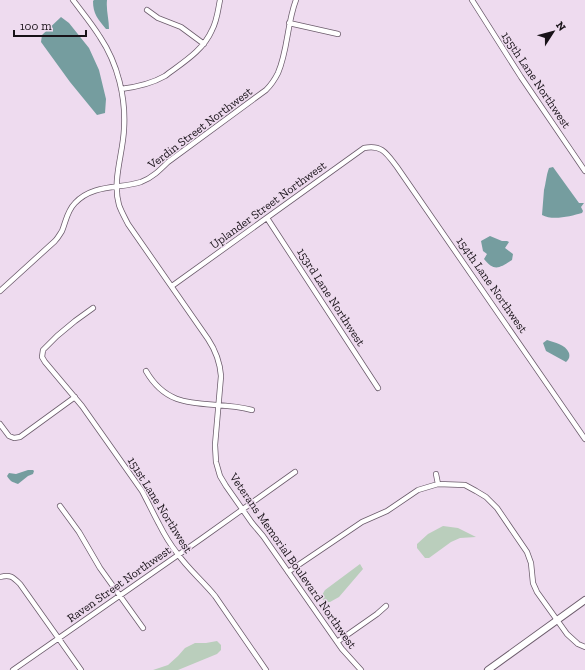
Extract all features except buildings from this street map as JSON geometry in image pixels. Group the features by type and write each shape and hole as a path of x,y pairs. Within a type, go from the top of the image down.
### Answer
{"street":[{"name":"Veterans Memorial Boulevard Northwest","path":"73,0 100,37 113,62 121,89 124,102 124,131 117,175 117,194 125,219 214,348 220,367 220,388 215,445 216,462 220,476 342,649 361,670"},
{"path":"121,89 145,85 159,79 196,52 204,44 212,32 216,22 220,0"},
{"name":"Verdin Street Northwest","path":"0,291 55,241 61,232 67,214 75,203 87,193 148,179 168,162 266,90 274,81 282,63 289,23 296,0"},
{"name":"155th Lane Northwest","path":"472,0 505,54 585,171"},
{"path":"147,10 158,18 181,27 204,44"},
{"path":"289,23 338,34"},
{"name":"Uplander Street Northwest","path":"172,286 364,148 377,148"},
{"name":"154th Lane Northwest","path":"377,148 381,149 387,154 397,167 585,439"},
{"name":"153rd Lane Northwest","path":"268,218 378,388"},
{"name":"151st Lane Northwest","path":"93,308 63,331 43,350 42,357 82,406 142,491 159,524 178,554 191,571 216,596 266,670"},
{"path":"146,371 158,388 181,402 235,406 252,410"},
{"path":"0,424 9,436 14,438 20,436 75,397"},
{"name":"Raven Street Northwest","path":"13,670 295,472"},
{"path":"436,474 438,484"},
{"path":"288,572 362,522 387,511 418,490 438,484 465,485 486,497 497,508 527,552 531,563 537,592 571,639 585,647"},
{"path":"60,506 79,532 100,568 143,628"},
{"path":"2,576 13,577 20,584 81,670"},
{"path":"488,670 585,600"},
{"path":"337,642 386,606"}],"shaded area":[{"path":"94,0 107,0 109,29 106,29 96,16 93,6"},
{"path":"61,17 69,23 89,48 99,70 106,99 105,113 97,115 70,82 41,42 42,35"},
{"path":"553,167 579,203 584,203 581,207 583,211 582,213 557,218 542,215 547,174 549,168"},
{"path":"490,236 509,242 505,248 513,254 512,260 501,267 491,266 484,259 487,254 483,251 481,241"},
{"path":"547,340 560,344 567,350 569,353 569,359 566,362 546,351 543,343"},
{"path":"33,470 33,474 18,484 11,481 7,476 9,473 16,474"},
{"path":"443,526 458,528 476,537 460,538 451,542 429,558 425,558 417,548 417,544 428,534"},
{"path":"360,564 363,569 339,597 330,602 324,602 322,595 325,590"},
{"path":"217,641 221,645 221,650 217,654 178,670 153,670 168,665 185,648 195,643"}]}
